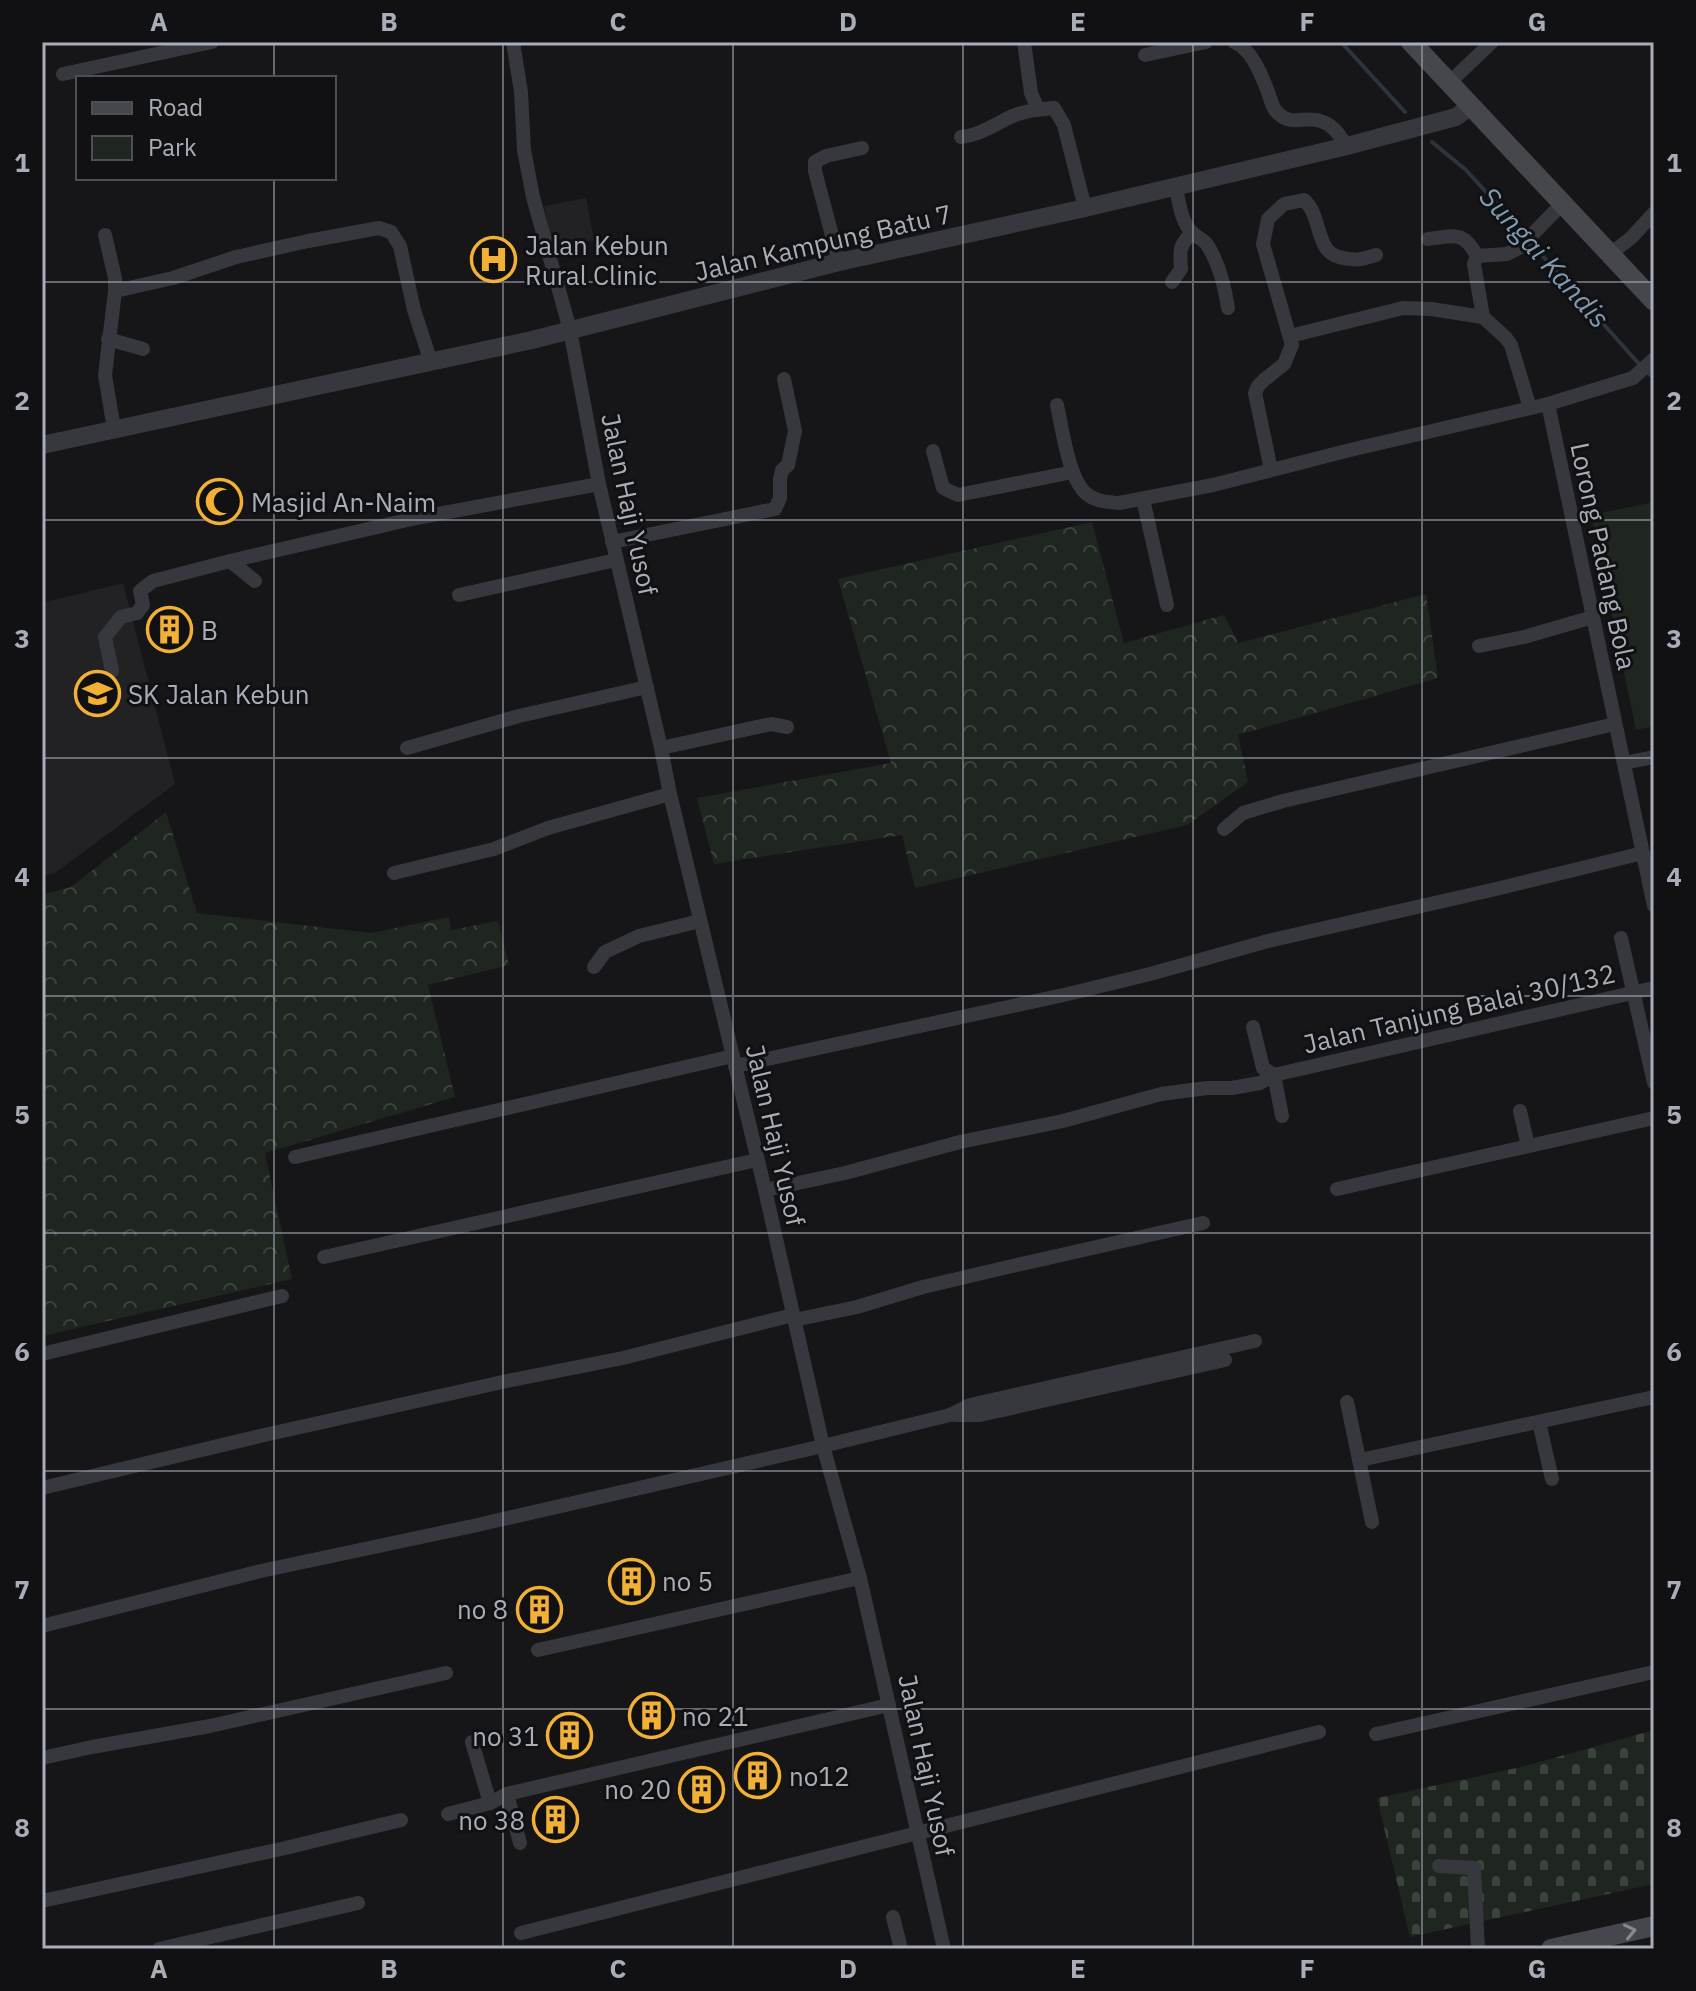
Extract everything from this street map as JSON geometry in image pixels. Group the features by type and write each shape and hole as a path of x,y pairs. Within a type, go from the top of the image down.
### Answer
{"main road":[{"path":"1411,42 1654,301"},
{"path":"1551,1949 1654,1926"}],"street":[{"path":"63,74 212,42"},
{"name":"Jalan Haji Yusof","path":"513,42 521,92 524,150 533,197 570,330 599,484 670,794 823,1446 860,1578 944,1949"},
{"path":"1024,42 1031,93 1038,109"},
{"path":"1145,55 1206,42"},
{"path":"1234,42 1250,54 1278,114 1288,120 1320,120 1335,129 1347,146"},
{"path":"1449,83 1492,42"},
{"name":"Jalan Kampung Batu 7","path":"42,445 431,362 839,262 1176,187 1456,117 1471,106"},
{"path":"961,137 974,136 1017,114 1054,108 1064,125 1085,208"},
{"path":"839,262 815,162 826,156 862,148"},
{"path":"1176,187 1183,218 1192,233 1210,249 1224,284 1228,308"},
{"path":"1271,470 1255,393 1264,380 1284,364 1292,345 1263,244 1268,219 1284,204 1304,200 1313,211 1325,249 1332,255 1356,261 1376,255"},
{"path":"1477,256 1507,254 1519,248 1563,203"},
{"path":"1610,254 1631,238 1654,213"},
{"path":"115,291 173,278 236,257 379,228 391,232 400,246 414,310 431,362"},
{"path":"1172,282 1181,269 1182,242 1192,233"},
{"path":"105,235 115,278 105,375 114,429"},
{"path":"1428,239 1454,236 1470,243 1477,256 1474,264 1483,317"},
{"path":"1290,336 1403,308 1483,317 1511,345 1530,408"},
{"path":"108,339 143,349"},
{"path":"1057,405 1076,484 1088,496 1119,503 1213,485 1548,404 1633,378 1654,359"},
{"path":"612,542 775,509 780,498 782,470 788,465 795,431 784,379"},
{"name":"Lorong Padang Bola","path":"1548,404 1654,906"},
{"path":"933,451 943,488 958,495 1073,472"},
{"path":"112,671 105,637 121,617 137,613 143,605 140,591 153,581 416,518 599,484"},
{"path":"1143,499 1167,605"},
{"path":"459,595 616,560"},
{"path":"230,561 255,581"},
{"path":"1479,646 1593,617"},
{"path":"407,748 519,716 647,687"},
{"path":"661,748 771,724 787,727"},
{"path":"1224,829 1243,813 1283,801 1615,724"},
{"path":"1624,763 1654,757"},
{"path":"394,873 494,849 548,828 670,794"},
{"path":"295,1157 734,1061 1068,994 1268,941 1643,853"},
{"path":"594,967 605,952 639,936 700,921"},
{"path":"1621,938 1654,1083"},
{"name":"Jalan Tanjung Balai 30/132","path":"765,1190 845,1173 960,1142 1063,1121 1161,1094 1260,1083 1274,1075 1654,988"},
{"path":"1253,1027 1263,1068 1274,1075 1282,1116"},
{"path":"1520,1111 1528,1146"},
{"path":"1337,1189 1654,1118"},
{"path":"324,1257 757,1160"},
{"path":"42,1488 493,1384 623,1358 793,1318 857,1307 923,1287 1203,1223"},
{"path":"42,1354 282,1296"},
{"path":"42,1626 261,1571 823,1446 950,1415 970,1405 1255,1341"},
{"path":"950,1415 980,1415 1225,1360"},
{"path":"1360,1460 1654,1397"},
{"path":"1347,1402 1372,1522"},
{"path":"1539,1422 1552,1479"},
{"path":"538,1650 860,1578"},
{"path":"1376,1734 1654,1672"},
{"path":"42,1758 210,1726 446,1673"},
{"path":"448,1814 490,1803 507,1794 889,1705"},
{"path":"521,1933 1319,1732"},
{"path":"472,1742 490,1803"},
{"path":"507,1794 520,1843"},
{"path":"42,1901 401,1820"},
{"path":"1439,1866 1474,1868 1478,1949"},
{"path":"159,1949 358,1903"},
{"path":"893,1917 901,1949"}],"shaded area":[{"path":"586,198 594,240 559,247 557,241 552,242 544,206"},
{"name":"SK Jalan Kebun","path":"123,583 175,784 55,873 42,876 42,603"}],"green space":[{"path":"1654,502 1654,726 1636,730 1591,515"},
{"path":"1092,522 1124,643 1224,615 1238,643 1426,594 1438,678 1238,735 1248,782 1187,825 915,888 902,835 714,864 697,798 891,763 838,579"},
{"path":"166,812 197,913 371,933 449,917 451,930 498,921 509,965 428,985 455,1097 265,1153 292,1279 42,1336 42,895 71,887"},
{"path":"1654,1730 1654,1884 1410,1937 1377,1798 1521,1767"}],"waterway":[{"name":"Sungai Kandis","path":"1341,42 1405,112"},
{"name":"Sungai Kandis","path":"1432,142 1466,170 1526,236"},
{"name":"Sungai Kandis","path":"1531,243 1640,365"},
{"name":"Sungai Kandis","path":"1646,371 1654,378"}],"place":[{"name":"Jalan Kebun Rural Clinic","path":"494,260"},
{"name":"Masjid An-Naim","path":"220,502"},
{"name":"B","path":"170,630"},
{"name":"SK Jalan Kebun","path":"97,694"},
{"name":"no 5","path":"631,1581"},
{"name":"no 8","path":"539,1609"},
{"name":"no 21","path":"651,1716"},
{"name":"no 31","path":"570,1736"},
{"name":"no12","path":"758,1776"},
{"name":"no 20","path":"702,1789"},
{"name":"no 38","path":"556,1820"}]}
